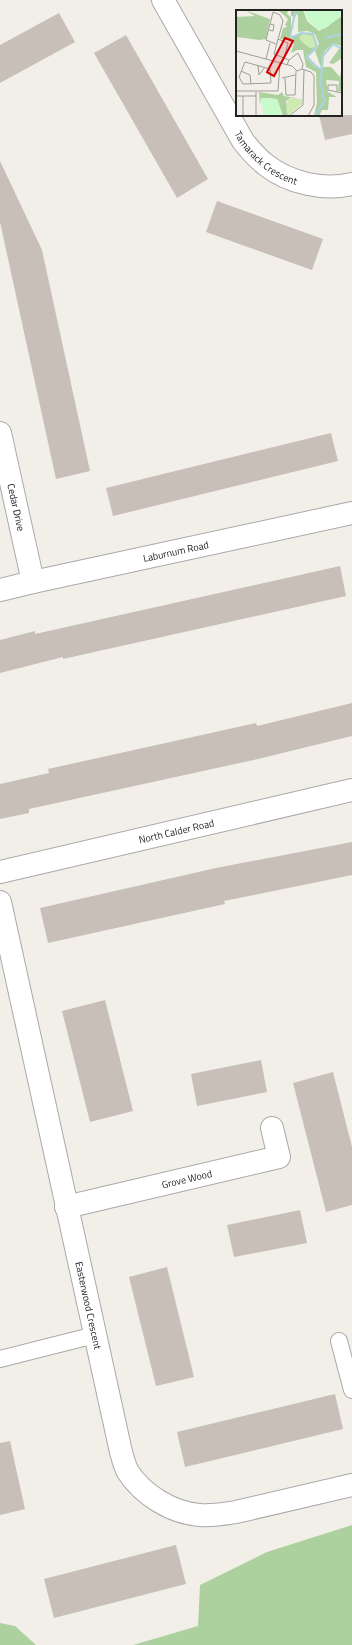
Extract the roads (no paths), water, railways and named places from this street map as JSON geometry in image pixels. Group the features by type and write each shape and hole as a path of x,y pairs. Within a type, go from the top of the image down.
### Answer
{"street":[{"name":"Tamarack Crescent","path":"163,0 243,141 254,154 267,166 298,181 315,186 352,184"},
{"name":"Cedar Drive","path":"0,433 33,582"},
{"name":"Laburnum Road","path":"0,590 352,513"},
{"name":"North Calder Road","path":"0,872 352,790"},
{"name":"Easterwood Crescent","path":"0,902 121,1452 128,1471 138,1484 163,1504 181,1511 199,1515 218,1515 352,1485"},
{"name":"Grove Wood","path":"66,1207 279,1157 272,1128"}],"lane":[{"path":"0,1359 95,1335"},
{"path":"339,1341 352,1390"}]}
